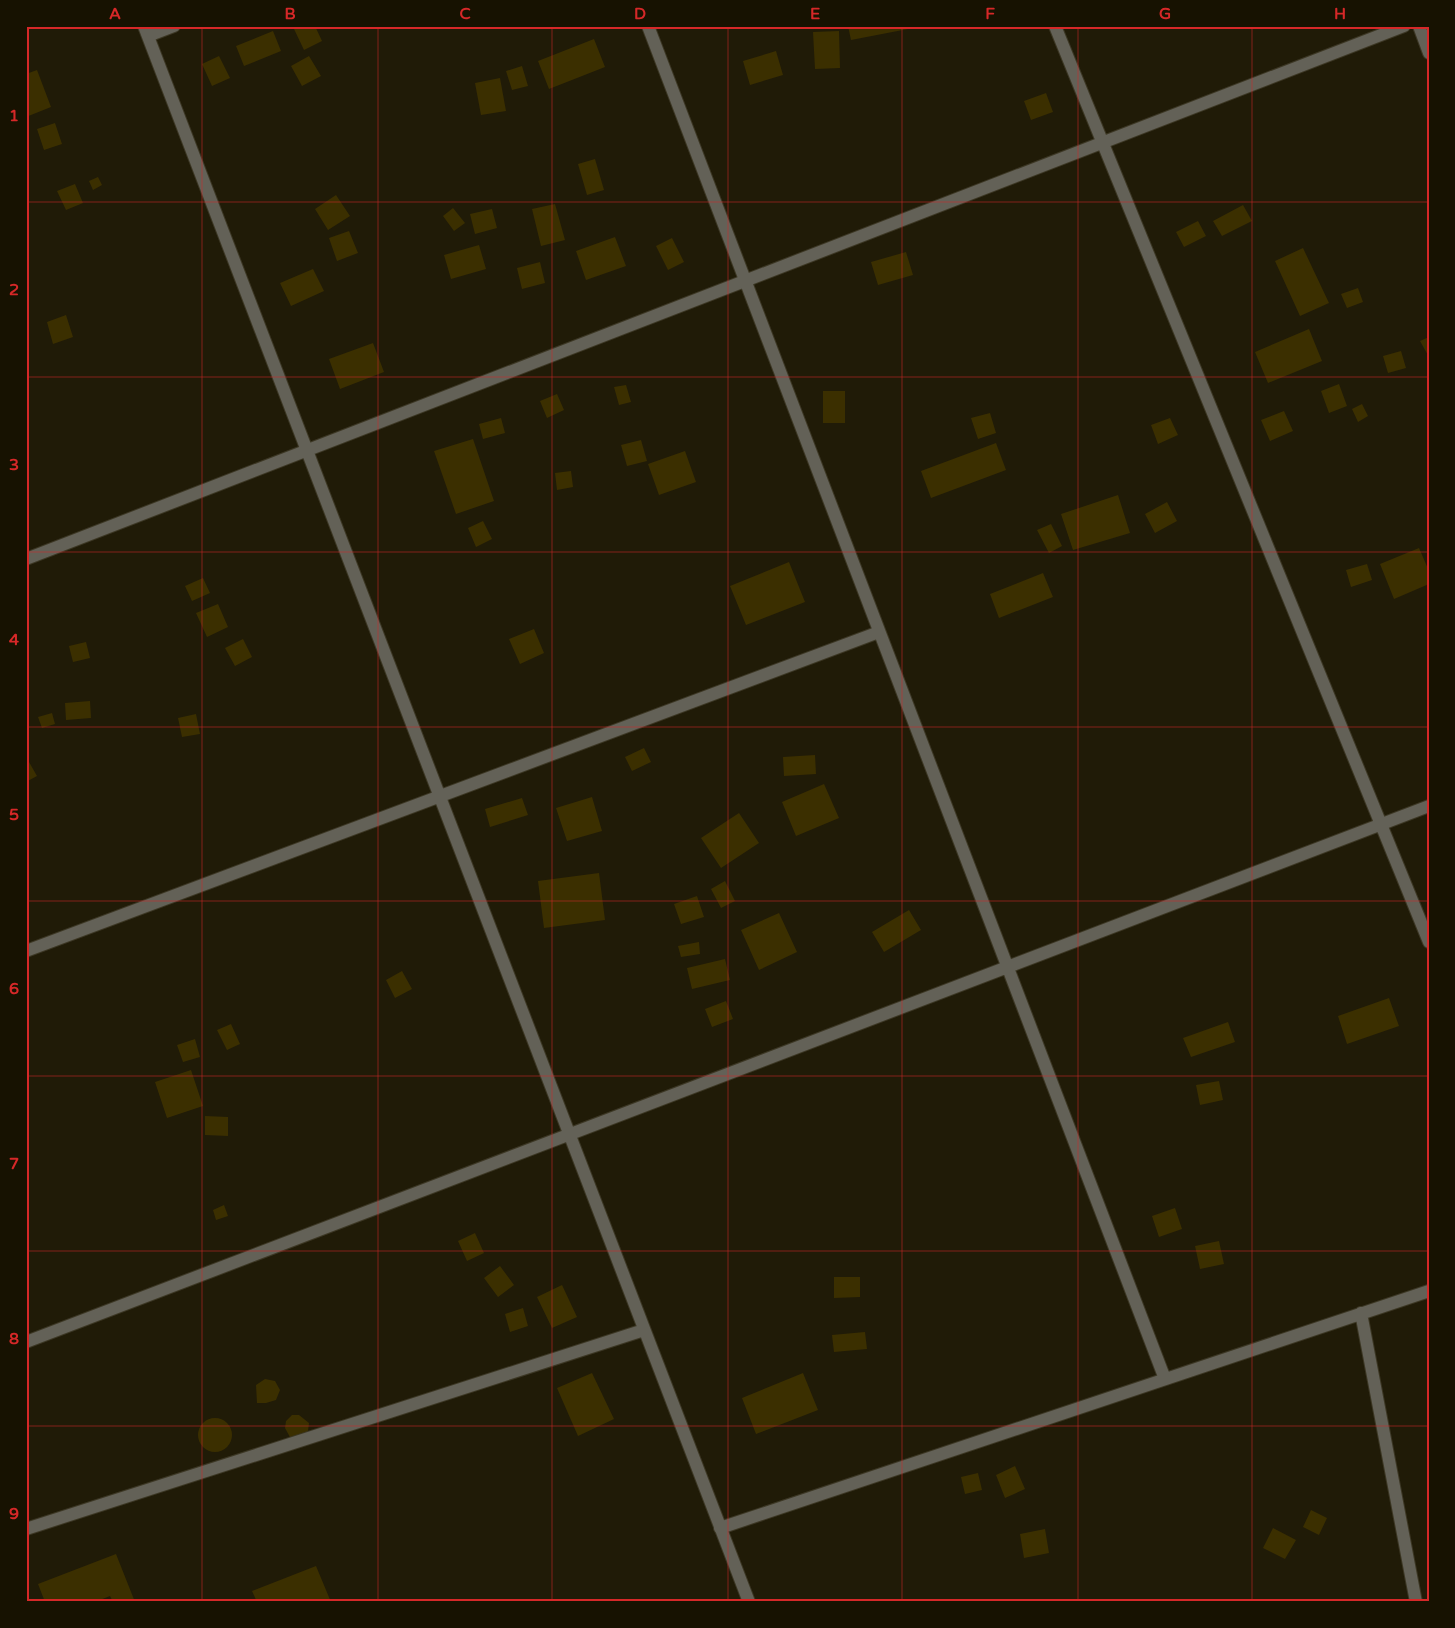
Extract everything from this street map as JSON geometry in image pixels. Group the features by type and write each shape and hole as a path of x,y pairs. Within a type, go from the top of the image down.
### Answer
{"street":[{"path":"174,26 146,31 748,1602"},
{"path":"648,26 1165,1379"},
{"path":"1055,26 1429,942"},
{"path":"26,559 1404,26"},
{"path":"1418,26 1429,53"},
{"path":"26,951 880,632"},
{"path":"26,1342 1429,806"},
{"path":"720,1528 1429,1291"},
{"path":"1361,1313 1416,1602"},
{"path":"26,1529 644,1330"}],"building":[{"path":"299,26 315,26 322,41 304,50 294,29"},
{"path":"848,26 907,26 908,29 851,40"},
{"path":"273,31 281,51 244,66 236,46"},
{"path":"839,31 840,68 815,69 813,32"},
{"path":"594,39 605,67 549,89 538,61"},
{"path":"776,51 783,75 750,85 743,61"},
{"path":"219,56 230,78 212,86 202,64"},
{"path":"309,56 321,76 302,86 291,66"},
{"path":"522,66 528,86 512,90 506,71"},
{"path":"37,70 51,107 26,117 26,74"},
{"path":"500,78 506,111 481,115 475,83"},
{"path":"1046,93 1053,112 1031,120 1024,101"},
{"path":"55,123 62,144 44,150 37,129"},
{"path":"595,159 604,190 587,195 578,164"},
{"path":"98,177 102,185 93,190 89,181"},
{"path":"75,184 83,203 66,210 57,191"},
{"path":"336,195 350,216 328,230 315,209"},
{"path":"555,204 565,240 541,246 532,209"},
{"path":"1243,205 1252,221 1222,236 1213,221"},
{"path":"453,208 465,223 454,231 443,216"},
{"path":"492,209 497,228 475,234 470,214"},
{"path":"1198,221 1206,236 1184,247 1176,232"},
{"path":"349,231 358,253 337,261 329,238"},
{"path":"615,237 626,266 586,280 576,251"},
{"path":"672,238 684,262 668,270 656,246"},
{"path":"479,245 486,269 451,279 444,255"},
{"path":"1303,248 1329,303 1300,316 1275,261"},
{"path":"906,252 913,275 878,285 871,262"},
{"path":"540,262 545,283 522,289 517,268"},
{"path":"313,269 324,291 291,306 280,283"},
{"path":"1358,288 1363,302 1347,308 1341,294"},
{"path":"66,315 73,337 53,344 47,322"},
{"path":"1309,329 1322,361 1268,383 1255,352"},
{"path":"1429,337 1429,357 1420,341"},
{"path":"373,343 384,372 340,389 329,359"},
{"path":"1401,351 1406,368 1388,373 1383,356"},
{"path":"1339,384 1347,406 1329,413 1321,391"},
{"path":"626,385 631,402 619,405 614,387"},
{"path":"823,391 845,391 845,423 823,423"},
{"path":"557,394 564,410 547,418 540,401"},
{"path":"1362,404 1368,416 1358,422 1352,409"},
{"path":"1284,411 1293,431 1270,441 1261,420"},
{"path":"990,413 996,433 978,439 971,418"},
{"path":"501,418 505,433 483,439 479,424"},
{"path":"1170,418 1178,435 1158,444 1151,425"},
{"path":"473,439 494,501 456,514 434,451"},
{"path":"641,440 647,461 627,466 621,445"},
{"path":"996,443 1006,470 931,498 921,471"},
{"path":"685,451 696,482 659,495 648,464"},
{"path":"571,471 573,487 557,490 555,473"},
{"path":"1118,495 1130,533 1073,550 1061,514"},
{"path":"1167,502 1177,521 1155,533 1145,514"},
{"path":"483,521 492,539 476,547 468,528"},
{"path":"1051,524 1062,546 1049,553 1037,530"},
{"path":"1419,548 1429,571 1429,584 1394,599 1380,564"},
{"path":"789,562 805,602 746,625 730,586"},
{"path":"1367,564 1372,580 1351,587 1346,570"},
{"path":"1043,573 1053,597 999,618 990,594"},
{"path":"203,578 210,593 192,601 185,586"},
{"path":"218,604 228,627 207,637 196,613"},
{"path":"534,629 544,653 520,664 509,639"},
{"path":"243,639 252,657 235,666 225,648"},
{"path":"86,642 90,658 73,662 69,646"},
{"path":"90,701 91,718 66,720 65,703"},
{"path":"52,713 55,724 42,728 38,717"},
{"path":"196,714 200,734 182,737 178,718"},
{"path":"644,748 651,762 632,771 625,757"},
{"path":"815,755 816,774 784,776 783,757"},
{"path":"29,762 37,776 26,782 26,763"},
{"path":"824,784 839,818 796,836 782,802"},
{"path":"592,797 602,831 567,841 556,808"},
{"path":"522,798 528,815 490,827 485,809"},
{"path":"739,813 759,843 721,868 701,838"},
{"path":"599,873 605,920 544,928 538,881"},
{"path":"725,881 735,901 721,908 711,889"},
{"path":"697,896 704,917 681,924 674,904"},
{"path":"909,910 921,930 884,952 872,932"},
{"path":"779,913 797,952 759,970 741,930"},
{"path":"699,942 700,954 681,957 678,946"},
{"path":"725,959 730,980 692,989 687,968"},
{"path":"402,971 412,989 395,998 386,980"},
{"path":"1389,998 1399,1026 1347,1044 1338,1016"},
{"path":"726,1001 733,1019 712,1027 705,1009"},
{"path":"1228,1022 1235,1042 1191,1057 1183,1038"},
{"path":"231,1024 240,1044 227,1050 217,1030"},
{"path":"195,1039 200,1057 183,1062 177,1045"},
{"path":"191,1070 203,1106 167,1118 155,1082"},
{"path":"1219,1081 1223,1100 1200,1105 1196,1085"},
{"path":"205,1116 228,1117 228,1136 205,1135"},
{"path":"224,1205 228,1216 216,1220 213,1210"},
{"path":"1175,1208 1182,1229 1159,1237 1152,1216"},
{"path":"475,1233 484,1253 467,1261 458,1241"},
{"path":"1219,1241 1224,1264 1200,1269 1195,1246"},
{"path":"500,1266 514,1285 498,1297 484,1278"},
{"path":"834,1277 860,1277 860,1297 834,1298"},
{"path":"562,1285 577,1317 552,1328 537,1297"},
{"path":"523,1308 528,1326 510,1332 505,1314"},
{"path":"865,1332 867,1349 834,1352 832,1335"},
{"path":"592,1373 614,1419 578,1436 557,1388"},
{"path":"803,1373 818,1410 756,1434 742,1398"},
{"path":"265,1379 275,1381 280,1390 276,1400 257,1403 256,1385"},
{"path":"292,1415 299,1415 309,1423 308,1431 301,1437 291,1439 285,1428 286,1421"},
{"path":"215,1418 227,1423 232,1435 227,1447 215,1452 203,1447 198,1435 203,1423"},
{"path":"1015,1466 1025,1489 1005,1498 996,1475"},
{"path":"978,1473 982,1490 965,1494 961,1477"},
{"path":"1311,1510 1327,1518 1319,1535 1303,1527"},
{"path":"1273,1528 1296,1540 1285,1559 1263,1548"},
{"path":"1045,1529 1049,1553 1024,1558 1020,1534"},
{"path":"116,1554 135,1602 113,1602 110,1596 100,1600 101,1602 45,1602 38,1584"},
{"path":"316,1566 331,1602 257,1602 252,1591"}]}
